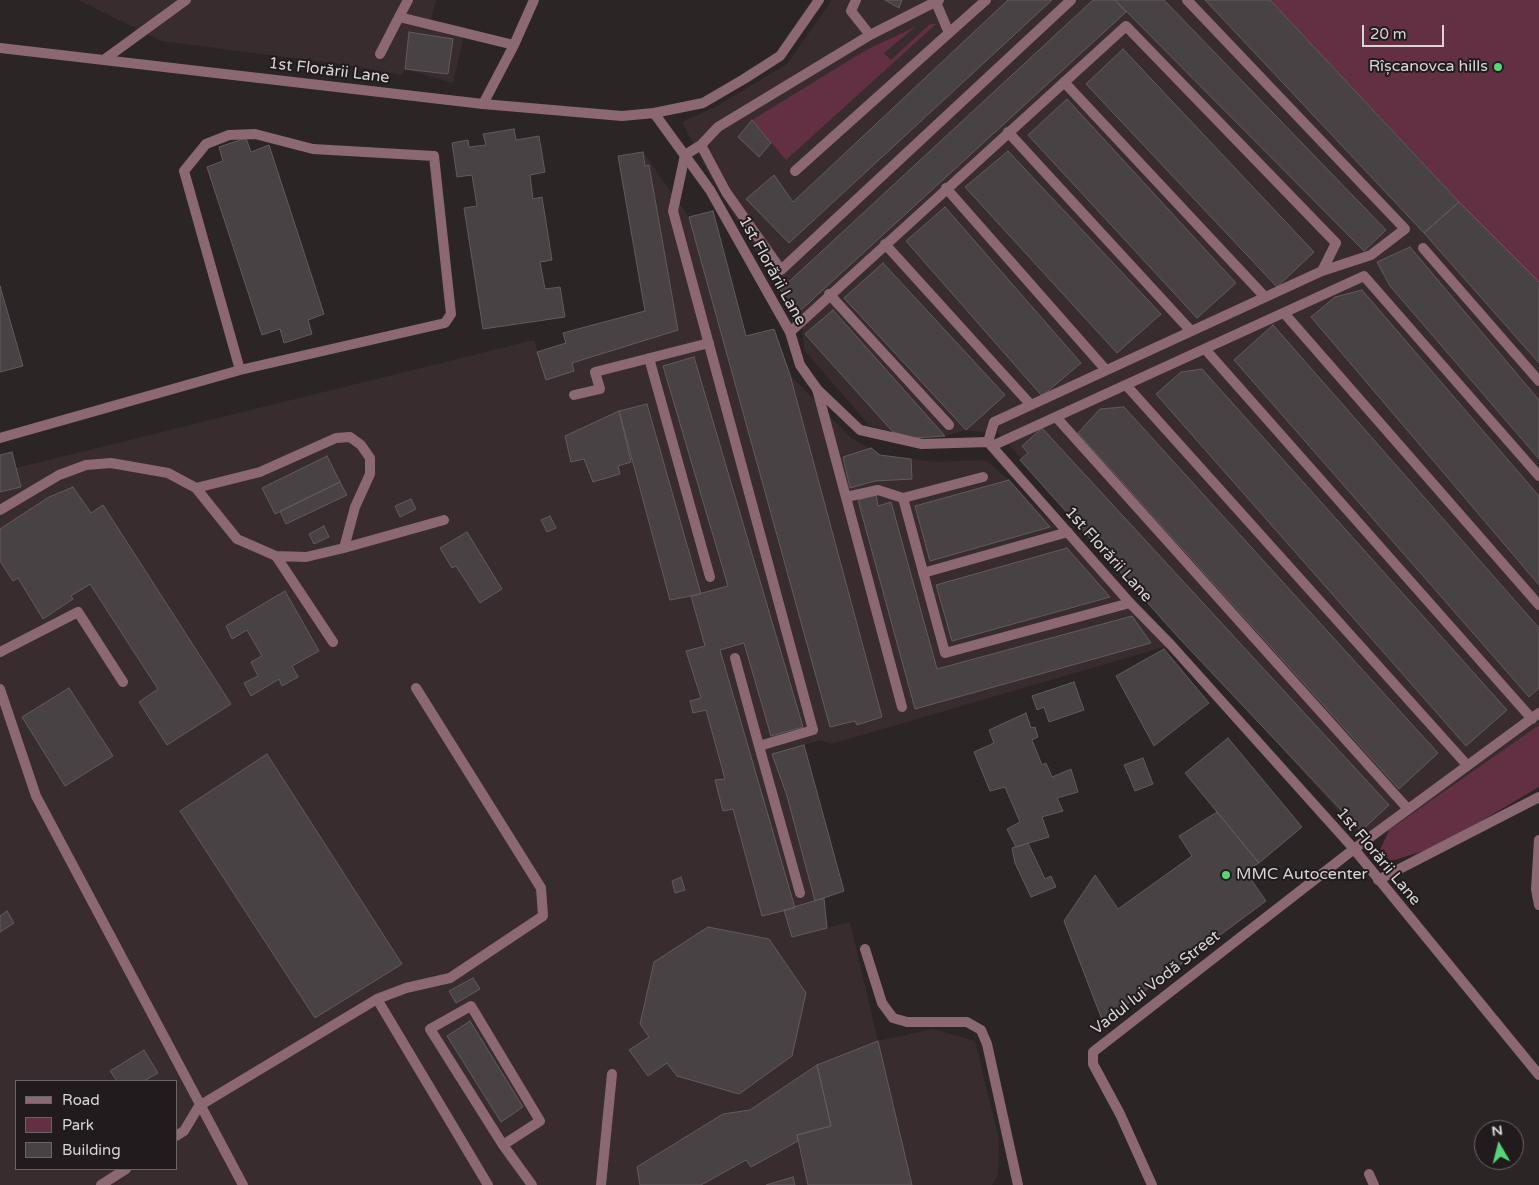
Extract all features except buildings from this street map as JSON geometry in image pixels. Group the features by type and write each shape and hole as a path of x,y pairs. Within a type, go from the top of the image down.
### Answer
{"street":[{"path":"105,59 186,0"},
{"path":"380,54 408,0"},
{"path":"483,104 514,45 534,0"},
{"name":"1st Florării Lane","path":"0,48 483,104 622,116 654,113 703,103 780,56 819,0"},
{"path":"856,0 851,11 870,35"},
{"path":"795,171 986,0"},
{"path":"701,145 726,192 781,270 1071,0"},
{"path":"990,444 994,422 1322,271 1371,255 1405,229 1187,0"},
{"path":"759,746 813,730 673,211 685,155 701,145 718,126 870,35 937,1 948,33"},
{"path":"399,18 514,45"},
{"path":"790,332 829,294 1126,26 1336,243 1322,271"},
{"path":"1064,82 1265,297"},
{"name":"1st Florării Lane","path":"654,113 710,190 790,332 800,365 817,390 860,430 922,444 990,444 1130,603 1171,645 1354,849 1539,1075"},
{"path":"1008,132 1191,331"},
{"path":"0,438 240,370 445,323 451,314 434,156 312,149 255,134 229,135 206,144 184,171 240,370"},
{"path":"946,188 1106,370"},
{"path":"885,244 1031,405"},
{"path":"1423,248 1539,381"},
{"path":"990,444 1056,417 1364,276 1539,476"},
{"path":"829,294 950,425"},
{"path":"1284,313 1539,605"},
{"path":"574,395 600,389 595,372 709,343"},
{"path":"1205,349 1535,716 1407,808 1354,849"},
{"path":"649,358 710,577"},
{"path":"1126,385 1466,765"},
{"path":"817,390 902,707"},
{"path":"1056,417 1407,808"},
{"path":"196,488 260,472 336,438 350,437 361,445 370,458 370,474 355,507 344,548"},
{"path":"0,510 59,475 86,465 111,463 168,473 196,488 237,539 276,556 306,557 444,520"},
{"path":"846,497 878,490 903,498 983,477"},
{"path":"903,498 945,653 1130,603"},
{"path":"923,573 1068,532"},
{"path":"276,556 333,642"},
{"path":"0,652 78,612 123,682"},
{"path":"735,658 800,892"},
{"path":"178,1135 184,1131 200,1106 377,1000 406,988 450,978 543,916 541,888 416,688"},
{"path":"0,689 36,796 243,1185"},
{"path":"1378,880 1539,796"},
{"path":"1539,840 1536,880 1539,905"},
{"name":"Vadul lui Vodă Street","path":"1152,1185 1120,1114 1093,1064 1093,1052 1354,849"},
{"path":"865,949 882,1003 893,1018 907,1022 967,1022 981,1030 987,1044 1018,1185"},
{"path":"377,1000 488,1185"},
{"path":"503,1145 540,1121 471,1006 430,1029 503,1145 532,1185"},
{"path":"601,1185 612,1074"},
{"path":"101,1185 124,1170"},
{"path":"1369,1174 1374,1185"}],"shaded area":[{"path":"79,0 436,0 431,20 466,27 453,83 405,69 402,75 347,65 161,41"},
{"path":"832,0 1270,0 1459,202 1539,282 1539,725 1369,845 999,434 966,430 945,436 915,438 869,425 804,350 801,310 780,290 712,180 682,122 715,107 787,64"},
{"path":"643,152 689,217 713,211 745,336 774,329 790,375 850,437 880,455 936,462 981,460 988,462 1009,480 1171,645 831,744 821,740 804,745 844,891 824,898 827,928 850,922 878,1041 933,1029 975,1041 999,1140 998,1176 992,1185 0,1185 0,455 16,468 534,340 538,352 565,343 563,333 645,311 618,156"}],"green space":[{"path":"1270,0 1539,0 1539,282 1459,202"},
{"path":"930,24 936,24 786,160 752,120 866,50 915,27 884,53 891,60"},
{"path":"1539,725 1539,787 1437,847 1391,861 1380,850 1389,830"}],"place":[{"name":"Rîșcanovca hills","path":"1498,67"},
{"name":"MMC Autocenter","path":"1226,875"}]}
